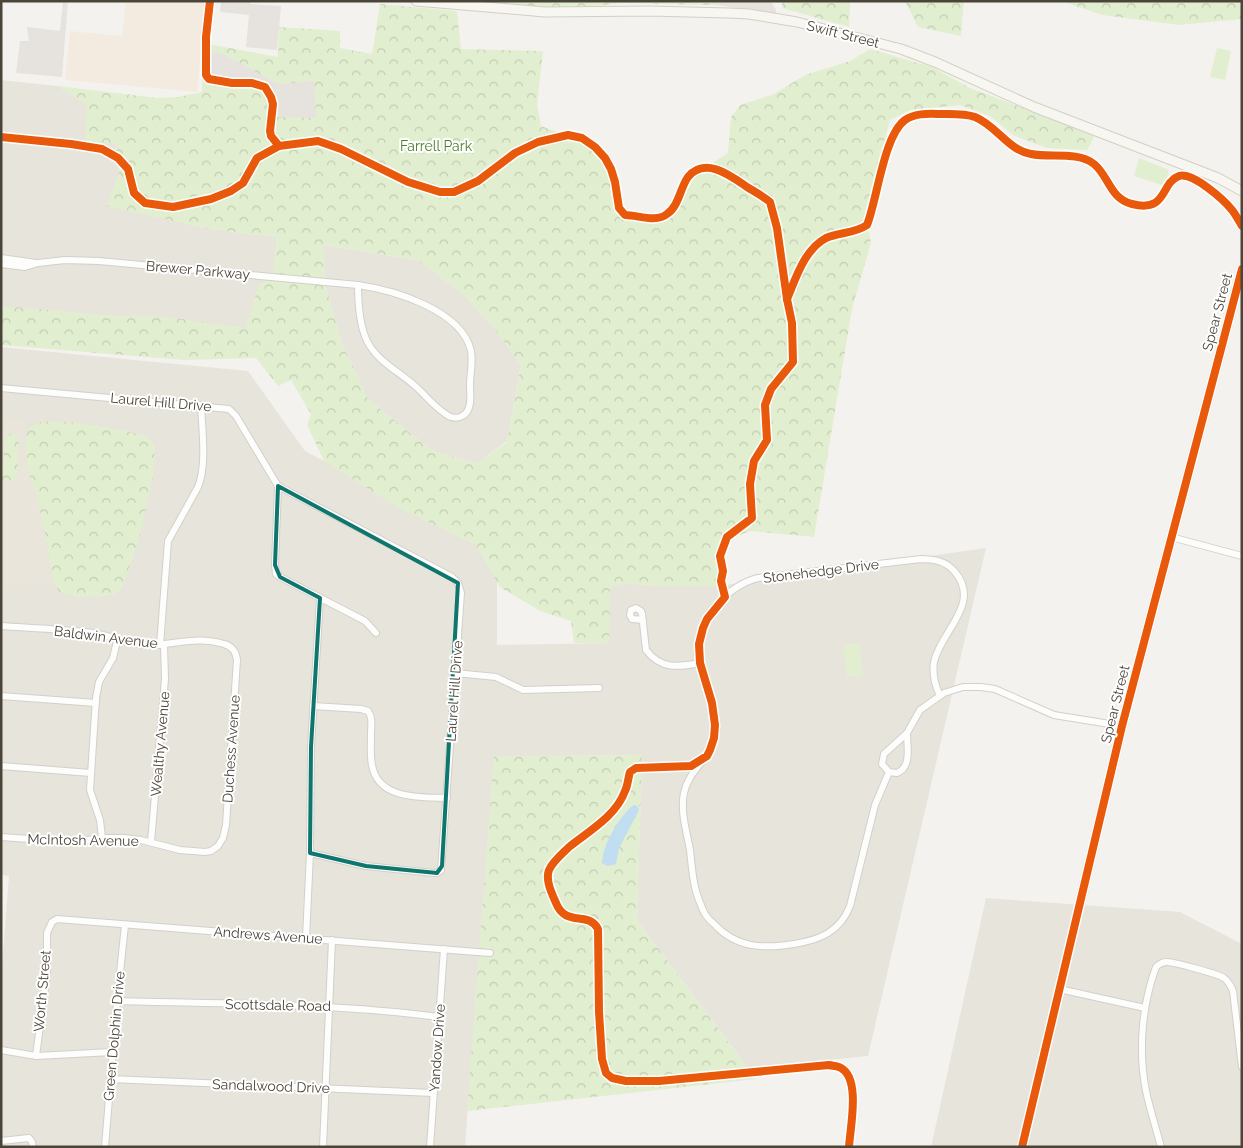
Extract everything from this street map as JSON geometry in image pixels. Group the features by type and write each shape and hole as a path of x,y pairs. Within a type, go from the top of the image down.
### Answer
{"main road":[{"name":"Swift Street","path":"416,1 545,12 650,11 735,14 797,22 890,46 934,62 1034,107 1218,178 1242,191"},
{"name":"Spear Street","path":"1022,1147 1122,726 1242,269"}],"street":[{"path":"1,137 102,149"},
{"name":"Brewer Parkway","path":"1,258 38,263"},
{"name":"Brewer Parkway","path":"1,264 25,267 38,263 65,260 99,261 358,285 398,293 431,308 458,328 466,338 471,351 470,406 467,413 462,417 451,417 374,352 367,342 362,329 358,285"},
{"name":"Laurel Hill Drive","path":"1,388 225,408 234,413 278,486 457,581 461,593 442,866 437,873 366,866 310,853"},
{"name":"Wealthy Avenue","path":"151,842 165,679 162,645 168,541 198,487 200,479 203,445 201,405"},
{"path":"278,486 274,565 276,574 365,621 376,633"},
{"path":"1171,537 1242,556"},
{"name":"Stonehedge Drive","path":"889,772 874,805 850,906 837,927 816,940 776,947 751,946 729,937 711,921 700,904 695,887 683,806 688,780 710,750 716,732 713,710 700,662 700,637 707,619 725,597 739,586 751,580 929,559 944,563 954,570 960,580 964,591 964,599 961,611 937,653 934,662 934,680 940,696"},
{"path":"306,938 310,853 310,758 320,598"},
{"path":"643,620 646,650 660,662 674,667 700,662"},
{"name":"Baldwin Avenue","path":"1,626 89,633 136,644 162,645 179,641 204,641 226,644 236,654"},
{"path":"102,838 98,814 91,796 96,703 99,682 113,658 117,641"},
{"name":"Duchess Avenue","path":"220,844 226,825 236,654"},
{"path":"455,673 496,677 520,690 599,688"},
{"path":"907,733 907,762 905,767 900,772 889,772 882,764 885,752 907,733 920,710 940,696 957,688 974,686 1002,691 1054,715 1122,726"},
{"path":"1,696 96,703"},
{"path":"313,706 368,711 372,720 372,767 380,783 389,790 401,794 447,798"},
{"path":"1,766 91,773"},
{"name":"McIntosh Avenue","path":"1,837 73,842 102,838 136,839 173,849 198,852 211,851 220,844"},
{"name":"Andrews Avenue","path":"49,927 57,919 62,919 490,952"},
{"name":"Green Dolphin Drive","path":"104,1147 125,925"},
{"name":"Worth Street","path":"36,1056 47,973 47,933 49,927"},
{"path":"323,1147 332,940"},
{"name":"Yandow Drive","path":"430,1147 444,949"},
{"path":"1161,1147 1146,1091 1142,1050 1145,1008 1156,966 1160,963 1171,962 1216,974 1230,984 1233,991 1242,1068"},
{"path":"1059,989 1145,1008"},
{"name":"Scottsdale Road","path":"117,1001 329,1006 439,1017"},
{"path":"1,1050 36,1056 112,1052"},
{"name":"Sandalwood Drive","path":"110,1079 433,1092"},
{"path":"4,1143 29,1138 33,1147"}],"highlighted area":[{"path":"278,486 458,583 442,866 437,873 366,866 310,853 311,747 320,598 280,577 275,565"}],"shaded area":[{"path":"63,1 68,1 62,77 16,73 20,41 29,41 27,27 60,31"},
{"path":"126,1 206,1 197,92 65,80 70,31 122,36"},
{"path":"221,1 250,1 250,4 281,6 277,50 246,47 249,15 220,12"},
{"path":"723,1 771,2 776,10 776,14 717,5"},
{"path":"210,52 219,52 278,84 314,81 316,118 276,117 276,104 272,92 259,81 232,81 211,76"},
{"path":"1,80 58,86 87,105 116,144 119,175 107,205 209,229 277,237 268,335 1,308"},
{"path":"322,245 417,260 462,293 492,325 521,365 507,441 476,464 431,450 368,399 342,344 326,287"},
{"path":"1,347 248,371 305,451 497,551 497,645 609,643 609,587 625,583 655,586 719,586 986,548 868,1056 748,1068 637,920 642,755 494,757 465,1147 1,1147 1,979 9,876 1,875"},
{"path":"1,419 24,421 25,448 54,583 1,585"},
{"path":"986,898 1180,912 1242,944 1242,1147 931,1147"}],"green space":[{"path":"469,1 723,1 717,5 621,3 569,9"},
{"path":"782,1 850,1 849,27 782,8"},
{"path":"905,1 964,1 961,36 918,27"},
{"path":"1061,1 1242,1 1242,19 1179,25 1102,15"},
{"name":"Farrell Park","path":"380,4 457,11 461,49 543,51 537,105 541,126 572,137 590,147 597,154 612,177 620,213 658,219 673,214 697,173 728,153 731,117 740,105 774,94 805,75 850,61 870,49 932,67 970,88 1095,135 1087,150 1047,148 1013,135 990,116 960,105 910,110 890,120 865,212 871,243 852,309 814,537 751,531 722,541 719,586 655,586 625,583 610,587 609,643 574,643 571,621 540,611 500,587 476,545 395,506 324,461 307,425 311,414 291,380 278,386 256,358 184,360 1,345 1,306 118,316 168,317 245,328 259,285 273,274 277,237 209,229 106,206 119,175 116,144 85,142 87,105 58,86 158,98 178,97 202,92 203,43 278,57 279,27 340,31 340,48 372,54","holes":["323,245 417,260 462,293 492,325 521,365 507,442 476,464 431,450 368,399 342,344 326,287"]},
{"path":"1217,48 1231,51 1225,80 1210,77"},
{"path":"1139,158 1169,170 1165,186 1134,176"},
{"path":"51,421 101,426 137,434 149,437 155,446 153,477 139,540 122,588 115,594 98,597 73,596 59,592 54,583 44,529 25,449 30,428 38,423"},
{"path":"9,434 16,435 19,439 17,478 13,481 2,480 5,439"},
{"path":"859,643 863,675 847,677 843,645"},
{"path":"642,755 637,920 756,1079 467,1111 494,756"}],"water":[{"path":"634,805 639,810 619,848 616,864 608,866 603,864 604,850 612,832"}],"cycle path":[{"path":"210,1 206,37 206,75 209,79 232,83 252,83 265,87 273,104 271,136 279,146"},
{"path":"787,299 806,257 818,243 831,236 857,230 867,225 886,153 892,139 905,120 921,114 957,114 975,117 990,126 1009,143 1023,152 1039,155 1072,156 1087,160 1099,169 1119,197 1132,204 1144,206 1152,204 1158,201 1173,180 1179,176 1192,178 1200,182 1222,200 1242,226"},
{"path":"1,137 102,149 118,158 128,169 134,193 145,203 173,207 211,199 231,191 243,183 257,158 279,146 318,141 341,149 408,182 440,192 454,192 478,181 515,153 538,142 568,135 582,138 595,147 605,158 615,182 619,208 625,215 652,218 663,217 671,211 677,202 688,177 702,168 710,168 726,173 770,202 777,228 792,323 793,362 771,389 765,405 767,440 754,461 750,484 752,518 727,537 720,556 723,571 721,581 725,597 707,619 699,644 700,663 712,703 715,725 714,738 707,756 691,766 636,768 630,772 621,800 609,815 558,858 549,870 548,882 560,911 571,917 589,920 598,929 599,1012 602,1059 606,1073 612,1078 626,1081 659,1081 829,1065 838,1067 847,1074 853,1093 849,1147"},
{"path":"1022,1147 1122,726 1242,269"}]}
